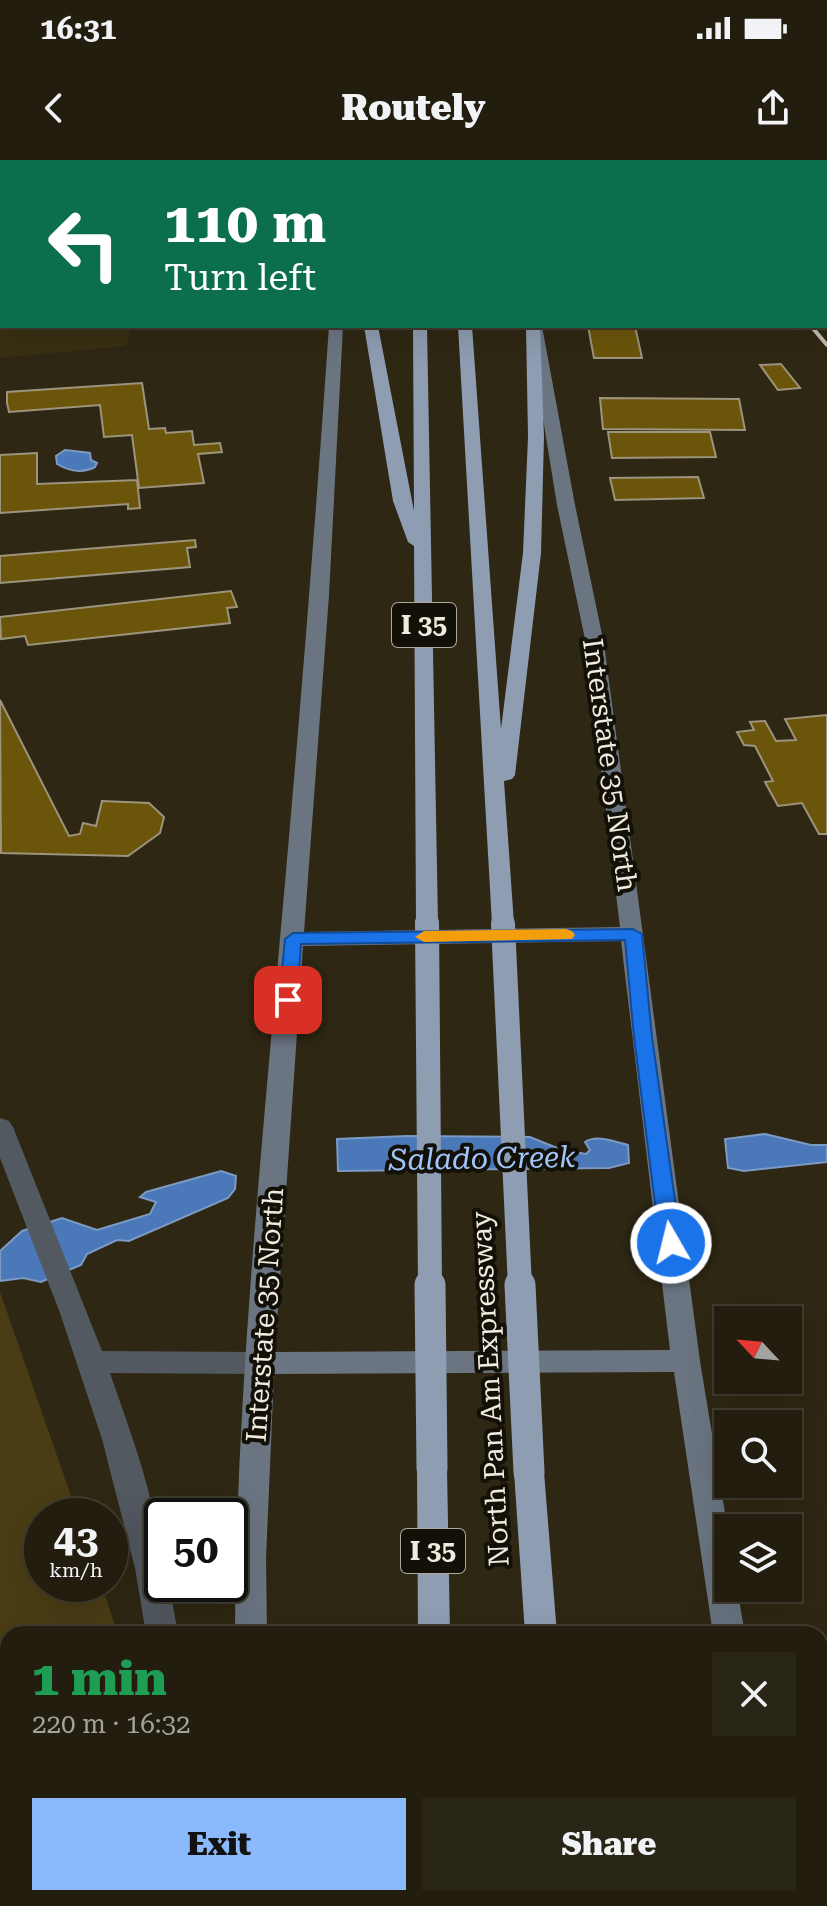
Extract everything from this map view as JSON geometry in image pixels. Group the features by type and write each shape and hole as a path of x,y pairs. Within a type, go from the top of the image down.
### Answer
{"highway":[{"path":"371,328 401,501 423,558"},
{"name":"North Pan Am Expressway","path":"420,328 434,1626"},
{"name":"North Pan Am Expressway","path":"465,328 498,837 529,1472 540,1626"},
{"path":"498,837 532,553 536,437 534,328"}],"main road":[{"name":"Interstate 35 North","path":"251,1626 251,1558 264,1275 320,595 336,328"},
{"name":"Interstate 35 North","path":"534,328 595,644 686,1361 728,1626"},
{"path":"293,939 633,934"},
{"path":"260,1363 686,1361"}],"street":[{"path":"0,1127 94,1362 127,1471 155,1583 161,1626"},
{"path":"94,1362 260,1363"}],"shaded area":[{"path":"0,328 131,328 126,346 0,358"},
{"path":"0,1292 72,1498 24,1498 24,1602 107,1602 115,1626 0,1626"}],"water":[{"path":"65,450 90,453 91,460 97,463 95,467 85,470 66,468 57,464 56,456"},
{"path":"765,1134 811,1145 827,1145 827,1162 744,1171 728,1168 725,1139"},
{"name":"Salado Creek","path":"530,1137 562,1150 586,1154 590,1150 585,1142 600,1139 628,1145 629,1163 609,1168 338,1171 337,1139"},
{"path":"221,1171 236,1176 235,1189 228,1198 129,1241 117,1240 87,1254 81,1265 41,1282 23,1278 0,1281 0,1251 22,1231 62,1218 97,1230 150,1214 156,1202 140,1197 146,1192"}],"building":[{"path":"588,328 635,328 642,358 594,358"},
{"path":"781,364 800,388 778,390 760,365"},
{"path":"142,383 149,429 165,428 166,433 192,431 194,445 220,443 222,452 198,454 204,483 139,488 132,435 104,437 100,405 9,412 7,403 7,392"},
{"path":"600,398 739,399 745,430 603,429"},
{"path":"608,432 710,432 716,457 612,458"},
{"path":"37,453 37,484 137,480 140,508 128,509 128,504 0,513 0,455"},
{"path":"698,477 704,498 615,500 610,478"},
{"path":"195,540 196,547 187,548 190,567 0,583 0,556"},
{"path":"231,591 237,607 227,608 230,623 28,645 25,636 1,639 0,617"},
{"path":"0,700 69,836 80,834 83,823 96,826 102,801 149,803 164,817 160,833 128,856 1,853"},
{"path":"827,715 827,834 819,834 802,803 778,806 765,782 773,781 755,746 744,745 737,732 754,730 750,722 765,721 776,741 796,740 785,719"}],"railway":[{"path":"813,328 827,345"}],"slow traffic":[{"path":"424,937 566,935"}],"route":[{"path":"288,1000 293,939 633,934 643,1037 671,1243"}]}
